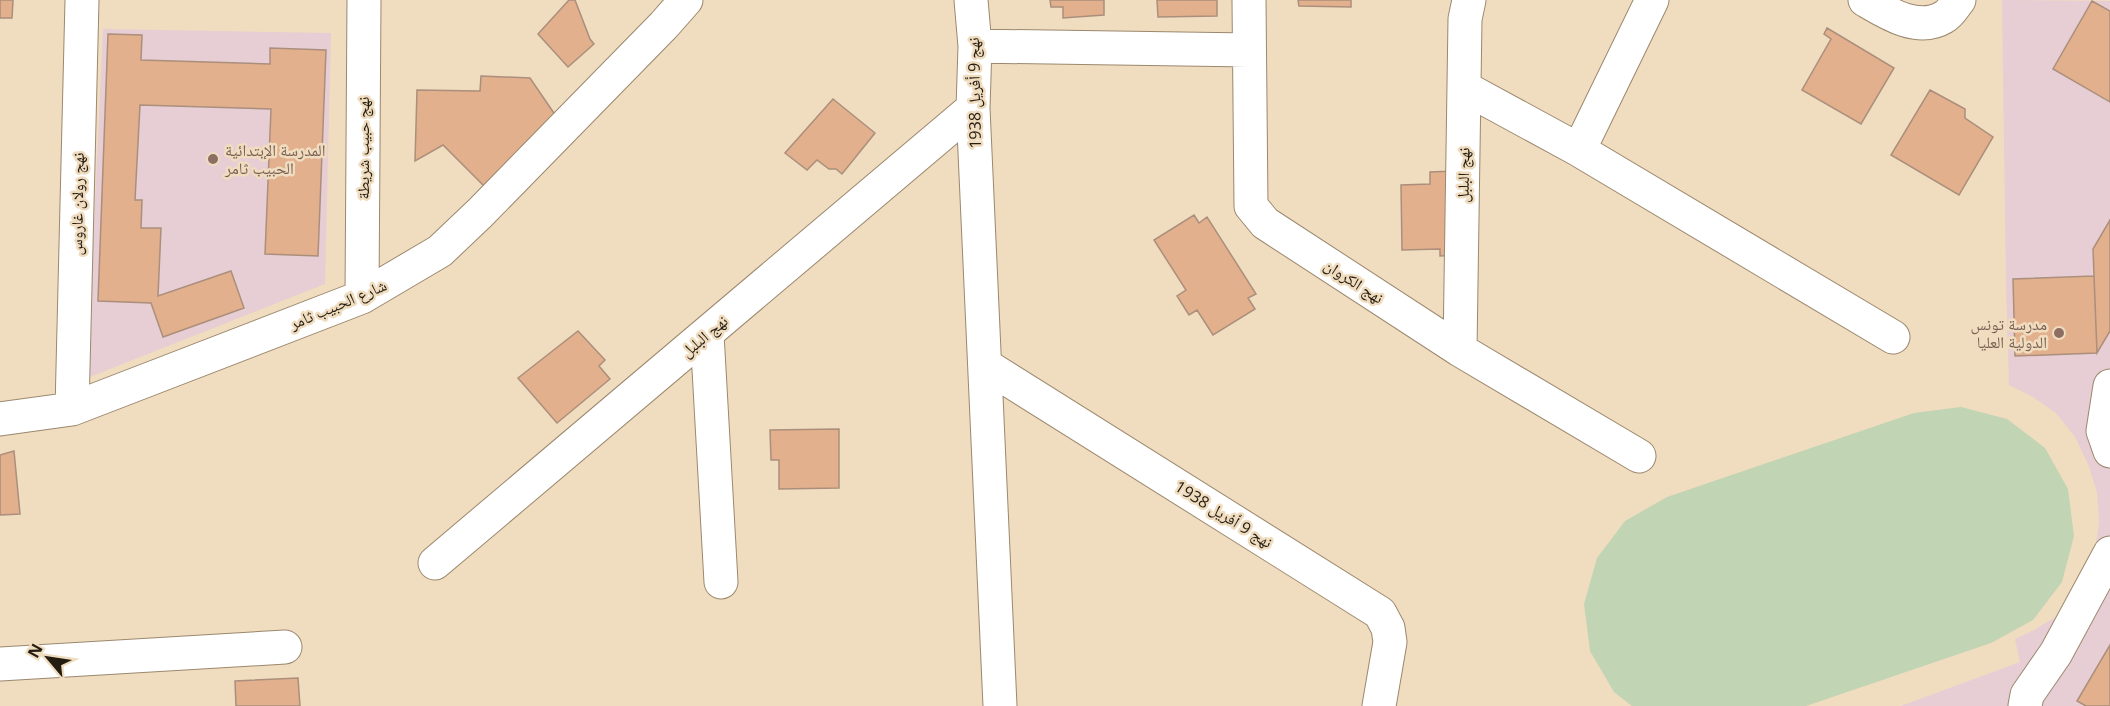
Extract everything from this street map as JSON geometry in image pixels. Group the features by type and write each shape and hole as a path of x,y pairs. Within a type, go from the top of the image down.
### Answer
{"street":[{"name":"نهج رولان غاروس","path":"72,409 82,0"},
{"name":"نهج حبيب شريطة","path":"362,297 364,0"},
{"name":"شارع الحبيب ثامر","path":"0,419 72,409 362,297 440,251 480,213 663,13 686,0"},
{"name":"نهج 9 أفريل 1938","path":"971,0 975,45 973,108 1000,706"},
{"name":"نهج الكروان","path":"1249,0 1251,206 1265,223 1460,350 1639,456"},
{"name":"نهج البلبل","path":"1460,350 1465,19 1469,0"},
{"path":"1579,150 1652,0"},
{"path":"1865,0 1893,16 1911,21 1931,22 1945,17 1959,0"},
{"path":"975,45 1249,50"},
{"path":"1465,88 1579,150 1893,337"},
{"name":"نهج البلبل","path":"435,563 973,108"},
{"path":"707,334 721,582"},
{"name":"نهج 9 أفريل 1938","path":"986,365 1380,613 1388,628 1390,642 1379,706"},
{"path":"2110,386 2103,431 2110,451"},
{"path":"2025,706 2027,695 2056,653 2110,553"},
{"path":"0,664 285,646"}],"shaded area":[{"name":"مدرسة تونس الدولية العليا","path":"2002,0 2110,1 2110,706 1901,706 2020,662 2015,639 2056,617 2076,590 2095,552 2099,521 2097,492 2088,464 2075,437 2056,413 2033,397 2009,385"},
{"name":"المدرسة الإبتدائية الحبيب ثامر","path":"103,29 331,33 325,284 87,378"}],"green space":[{"path":"1961,407 2007,419 2045,448 2068,489 2074,536 2062,582 2033,620 1991,643 1806,706 1632,706 1614,692 1590,651 1584,604 1597,558 1625,521 1667,497 1914,413"}],"building":[{"path":"0,0 13,0 12,18 0,18"},
{"path":"569,0 575,0 594,44 568,67 538,34"},
{"path":"1050,0 1104,0 1104,15 1063,18 1063,7 1051,7"},
{"path":"1157,0 1217,0 1217,16 1158,17"},
{"path":"1298,0 1351,0 1351,7 1299,6"},
{"path":"2092,1 2110,11 2110,102 2053,69"},
{"path":"1827,28 1894,68 1861,124 1802,90 1831,39 1824,34"},
{"path":"108,34 142,35 141,60 270,64 270,48 326,50 318,256 265,254 271,109 140,105 135,200 142,200 141,228 161,228 158,296 231,271 244,308 163,337 151,303 98,301"},
{"path":"481,76 530,78 560,122 486,188 443,145 415,161 417,90 480,91"},
{"path":"1930,90 1965,109 1965,118 1993,137 1959,195 1891,155"},
{"path":"833,99 875,133 842,174 836,169 829,169 817,160 807,170 785,153"},
{"path":"1455,171 1457,255 1440,256 1440,249 1402,250 1401,185 1430,184 1430,172"},
{"path":"1194,215 1199,223 1207,217 1256,294 1248,298 1255,309 1213,335 1197,310 1189,315 1177,296 1186,290 1154,240"},
{"path":"2110,220 2110,331 2097,353 2093,249"},
{"path":"2094,276 2097,353 2015,356 2013,279"},
{"path":"578,331 605,360 599,366 610,379 557,423 518,378"},
{"path":"839,429 839,488 779,489 779,460 771,460 770,430"},
{"path":"14,451 20,514 0,515 0,455"},
{"path":"2110,645 2110,706 2086,706 2077,701"},
{"path":"298,678 300,706 236,706 235,681"}],"place":[{"name":"المدرسة الإبتدائية الحبيب ثامر","path":"213,159"},
{"name":"مدرسة تونس الدولية العليا","path":"2059,333"}]}
